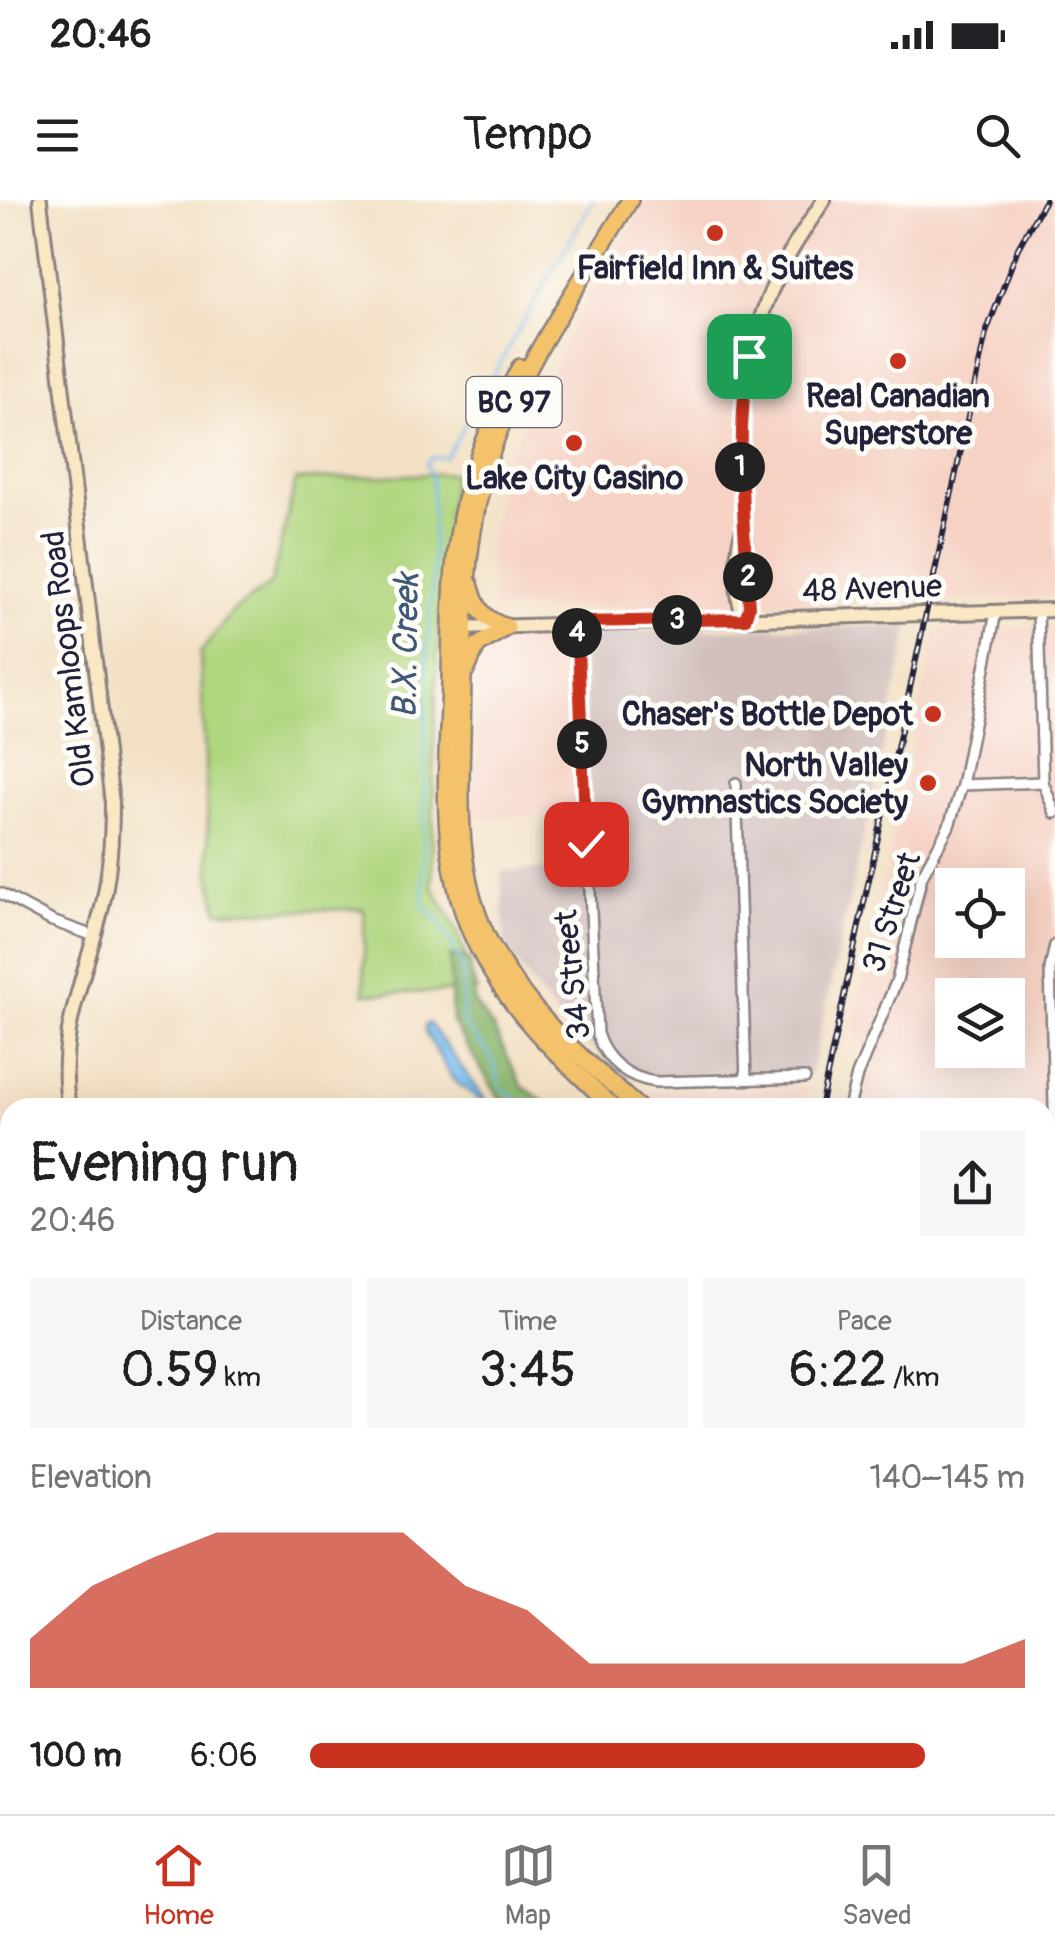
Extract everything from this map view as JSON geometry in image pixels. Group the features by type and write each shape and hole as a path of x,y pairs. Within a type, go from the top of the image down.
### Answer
{"highway":[{"name":"BC 97","path":"618,200 491,455 480,493 458,628 463,682 460,816 467,877 490,942 526,1001 562,1042 626,1098"},
{"name":"BC 97","path":"603,1098 514,1010 476,944 454,881 446,819 458,628 458,534 471,478 505,395 630,200"},
{"path":"468,568 478,608 484,617 507,627"},
{"path":"463,682 476,646 507,627"}],"street":[{"name":"Old Kamloops Road","path":"40,200 112,803 109,871 70,1014 64,1053 68,1098"},
{"path":"745,619 749,607 740,447 742,396 749,356 776,280 824,200"},
{"name":"48 Avenue","path":"458,628 1055,610"},
{"path":"1038,611 1043,782 1055,813"},
{"name":"31 Street","path":"851,1098 856,1075 896,980 922,876 949,826 962,785 996,612"},
{"name":"34 Street","path":"577,622 587,864 597,1034 602,1049 622,1070 640,1080 805,1078"},
{"path":"962,785 1043,782"},
{"path":"736,783 746,1080"},
{"path":"0,892 52,921 94,936"},
{"path":"1054,1098 1050,969 1055,946"},
{"path":"1055,1123 1055,1140"}],"shaded area":[{"path":"647,200 1055,200 1055,598 494,609 488,551 505,463 595,282"},
{"path":"910,625 811,1073 626,1078 559,1019 505,947 501,872 593,866 583,652 589,636 594,632"},
{"path":"1055,627 1055,1098 858,1098 867,1064 854,1026 936,629"},
{"path":"504,637 570,638 571,646 577,814 472,819 478,658 483,649"},
{"path":"809,1087 807,1098 639,1098 633,1093"}],"green space":[{"path":"453,473 440,600 432,885 455,926 477,991 364,994 364,909 218,911 210,875 200,653 233,611 271,584 296,480"},
{"path":"450,956 470,960 475,1004 493,1028 522,1086 539,1098 499,1098 452,1022"}],"water":[{"path":"429,1023 484,1098 477,1098 453,1080 425,1032"}],"waterway":[{"name":"B.X. Creek","path":"516,1098 501,1088 491,1056 463,1024 463,968 440,923 423,906 426,674 433,568 432,478 426,464 433,457 446,458 593,200"}],"railway":[{"path":"822,1098 986,333 1018,248 1045,200"}],"place":[{"name":"Fairfield Inn & Suites","path":"715,233"},
{"name":"Real Canadian Superstore","path":"898,361"},
{"name":"Lake City Casino","path":"574,443"},
{"name":"Chaser's Bottle Depot","path":"933,714"},
{"name":"North Valley Gymnastics Society","path":"928,783"}],"route":[{"path":"586,844 577,622 745,619 749,607 740,447 742,396 749,356"}]}
